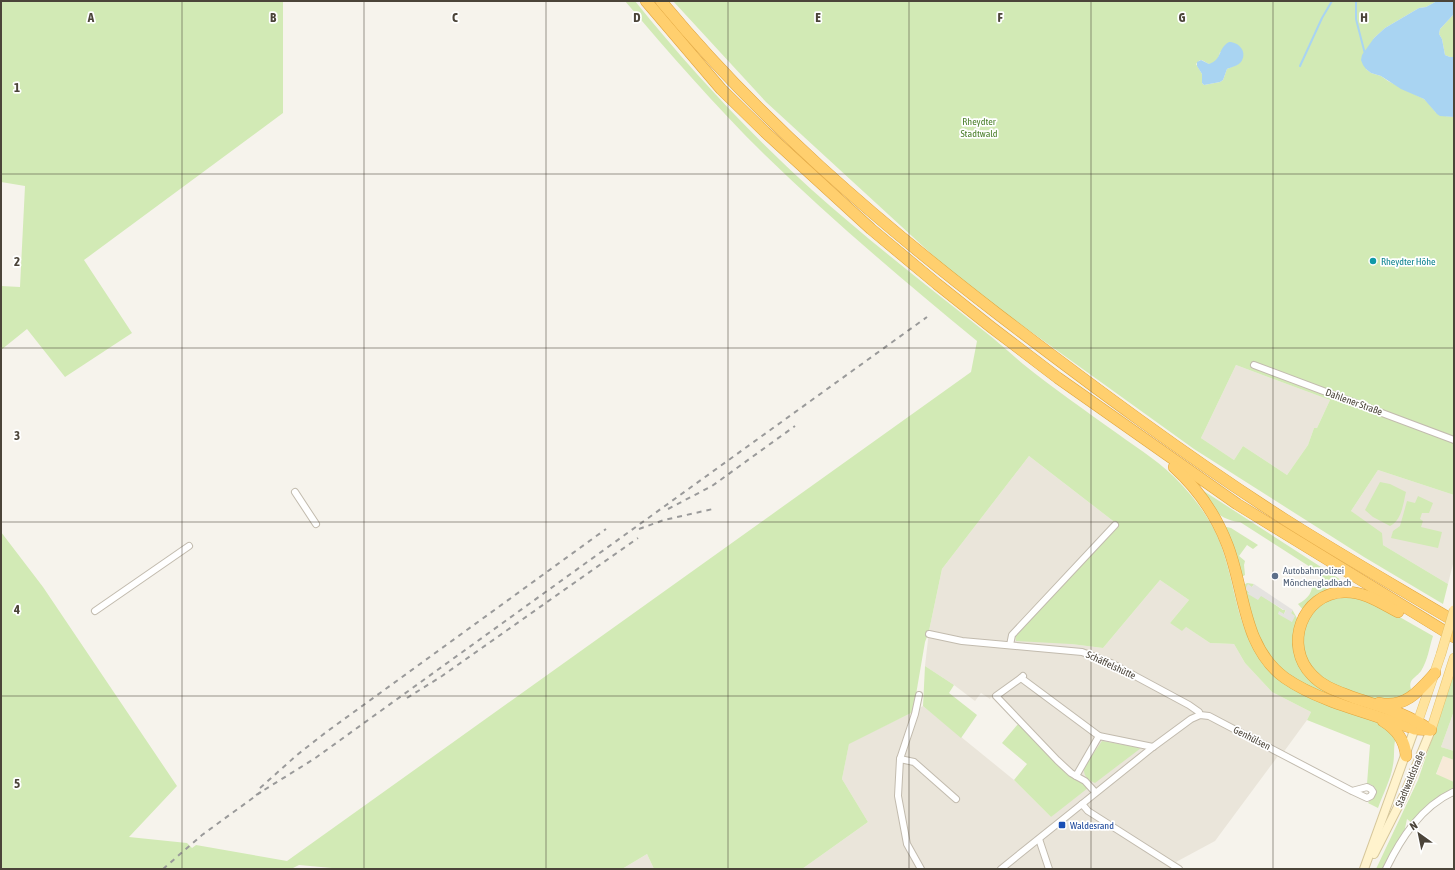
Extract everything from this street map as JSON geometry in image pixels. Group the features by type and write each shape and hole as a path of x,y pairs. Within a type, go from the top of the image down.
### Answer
{"highway":[{"path":"646,1 722,89 765,132 827,190 943,289 1058,378 1237,504 1435,627 1454,637"},
{"path":"661,1 691,37 730,79 796,145 861,203 971,294 1121,408 1231,484 1285,520 1454,621"},
{"path":"1127,427 1201,494 1228,545 1250,627 1256,642 1269,662 1285,678 1319,696 1382,720 1394,729 1403,742 1406,756"},
{"path":"1416,725 1330,688 1317,680 1306,668 1299,654 1298,639 1301,621 1310,608 1327,595 1338,592 1353,592 1360,593 1405,616 1435,627"},
{"path":"1342,693 1382,704 1397,704 1414,695 1435,673"},
{"path":"1360,711 1431,730"}],"main road":[{"path":"1416,725 1435,673 1454,610"},
{"path":"1431,730 1454,659"},
{"name":"Stadtwaldstraße","path":"1365,869 1416,725"},
{"name":"Stadtwaldstraße","path":"1365,869 1390,825 1431,730"}],"street":[{"name":"Dahlener Straße","path":"1254,365 1454,440"},
{"path":"295,492 316,524"},
{"path":"1010,645 1012,636 1115,525"},
{"path":"95,611 189,546"},
{"name":"Schäffelshütte","path":"929,634 962,641 1082,652 1097,657 1189,705 1199,712 1200,715"},
{"path":"1095,792 1085,781 1066,769 996,696 1022,677 1100,736 1153,747"},
{"path":"919,695 915,714 900,759 898,796 907,844 921,869"},
{"path":"1001,869 1095,792 1153,747 1191,719 1200,715"},
{"name":"Genhülsen","path":"1200,715 1209,716 1352,791"},
{"path":"1076,776 1100,736"},
{"path":"900,759 914,762 956,799"},
{"path":"1386,869 1418,818 1434,803 1452,792 1454,793"},
{"path":"1082,804 1088,811 1179,869"},
{"path":"1039,839 1049,869"}],"shaded area":[{"path":"1236,365 1330,400 1317,428 1314,428 1308,445 1287,475 1243,446 1234,460 1201,438"},
{"path":"1029,456 1117,524 1071,644 1103,648 1160,580 1189,600 1170,623 1186,627 1210,643 1234,644 1245,663 1272,692 1311,712 1307,720 1280,757 1278,756 1215,841 1176,862 1182,866 1180,869 802,869 868,822 842,779 849,743 923,706 1014,780 1051,817 1081,782 991,697 990,699 981,693 975,701 925,666 929,631 942,569"},
{"path":"1378,470 1454,495 1454,560 1448,584 1383,545 1351,511"},
{"path":"1248,584 1252,587 1254,584 1293,610 1291,613 1295,616 1292,622 1278,614 1279,611 1284,614 1286,610 1261,596 1258,600 1248,594 1249,592 1245,589"},
{"path":"1454,711 1454,751 1441,747"},
{"path":"1443,756 1454,760 1454,782 1436,775"},
{"path":"647,854 654,869 622,869"}],"green space":[{"path":"1,1 283,1 283,113 84,260 132,333 65,377 27,329 1,350 1,286 20,287 25,186 1,182"},
{"path":"625,1 635,1 676,51 720,99 788,168 812,190 875,244 1023,364 1167,470 1181,484 1200,507 1216,533 1228,567 1244,626 1257,655 1268,669 1383,725 1396,737 1392,770 1378,808 1368,803 1376,791 1373,786 1367,784 1370,745 1307,720 1311,712 1272,692 1245,663 1234,644 1210,643 1186,627 1182,631 1170,623 1189,600 1160,580 1103,648 1071,644 1016,641 1015,635 1117,524 1029,456 942,569 929,631 925,642 913,712 849,744 842,779 868,822 802,869 654,869 647,854 622,869 343,869 299,865 291,869 1,869 1,532 43,587 177,786 129,837 187,843 192,848 196,845 287,861 971,372 977,341 869,250 765,155 694,80"},
{"name":"Rheydter Stadtwald","path":"673,1 1437,1 1426,7 1419,8 1385,28 1374,38 1370,46 1366,69 1371,73 1381,76 1424,99 1438,114 1454,117 1454,495 1378,470 1351,511 1382,533 1383,545 1448,584 1443,604 1364,557 1194,449 963,283 766,102","holes":["1220,52 1242,59 1238,64 1227,69 1223,80 1204,85 1202,83 1202,74 1196,64 1200,60 1203,60 1209,64 1214,63","1236,365 1330,400 1317,428 1314,428 1308,445 1287,475 1243,446 1234,460 1201,438"]},
{"path":"1454,14 1454,57 1450,57 1445,55 1442,39 1439,34 1440,29"},
{"path":"1380,482 1390,484 1406,492 1400,516 1390,526 1373,517 1365,510"},
{"path":"1193,484 1355,589 1344,589 1332,585 1322,578 1318,572 1240,522 1224,518 1213,509"},
{"path":"1418,496 1433,503 1429,513 1422,513 1420,519 1423,521 1421,527 1442,532 1438,548 1391,538 1393,531 1400,526 1407,501 1415,503"},
{"path":"1222,526 1231,528 1258,545 1253,549 1247,545 1239,556 1245,561 1245,575 1240,578"},
{"path":"1313,580 1330,591 1304,611 1298,604 1305,600 1309,595"},
{"path":"1247,583 1254,584 1252,587 1245,589 1244,585"},
{"path":"1245,589 1249,592 1261,595 1283,610 1286,609 1284,614 1292,622 1291,613 1292,610 1293,611 1298,620 1297,657 1347,699 1346,702 1308,687 1285,675 1259,644"},
{"path":"1352,597 1375,603 1433,636 1423,667 1411,683 1411,689 1408,692 1410,696 1387,701 1376,700 1335,685 1321,677 1310,666 1303,649 1304,631 1307,622 1318,607 1325,602"},
{"path":"925,666 954,685 949,693 977,715 961,738 923,706"},
{"path":"1454,674 1454,711 1441,747 1454,751 1454,760 1443,756 1436,774 1454,782 1454,788 1427,805 1411,822 1407,819 1404,833 1384,869 1376,869 1418,780"},
{"path":"1018,724 1088,788 1051,817 1014,780 1027,764 1002,743"},
{"path":"1102,741 1141,748 1095,783 1086,777 1084,767"}],"water":[{"path":"1437,1 1454,1 1454,14 1440,29 1439,34 1442,39 1445,55 1454,57 1454,117 1440,116 1424,99 1401,89 1381,76 1371,73 1366,69 1361,60 1362,55 1374,38 1385,28 1419,8 1426,7"},
{"path":"1229,42 1233,42 1243,51 1243,58 1241,62 1227,69 1223,80 1220,82 1204,85 1202,83 1202,74 1197,66 1197,62 1201,60 1209,64 1213,62 1218,57 1225,45"}],"waterway":[{"path":"1300,66 1322,18 1332,1"},
{"path":"1356,1 1356,19 1365,54"}],"railway":[{"path":"256,795 314,759 927,317"},
{"path":"668,509 712,486 795,426"},
{"path":"639,529 664,520 713,509"},
{"path":"260,788 297,755 325,733 606,529"},
{"path":"407,698 442,676 638,538"},
{"path":"163,869 202,835 261,792"}],"place":[{"name":"Rheydter Höhe","path":"1373,261"},
{"name":"Autobahnpolizei Mönchengladbach","path":"1275,576"},
{"name":"Waldesrand","path":"1062,825"}]}
